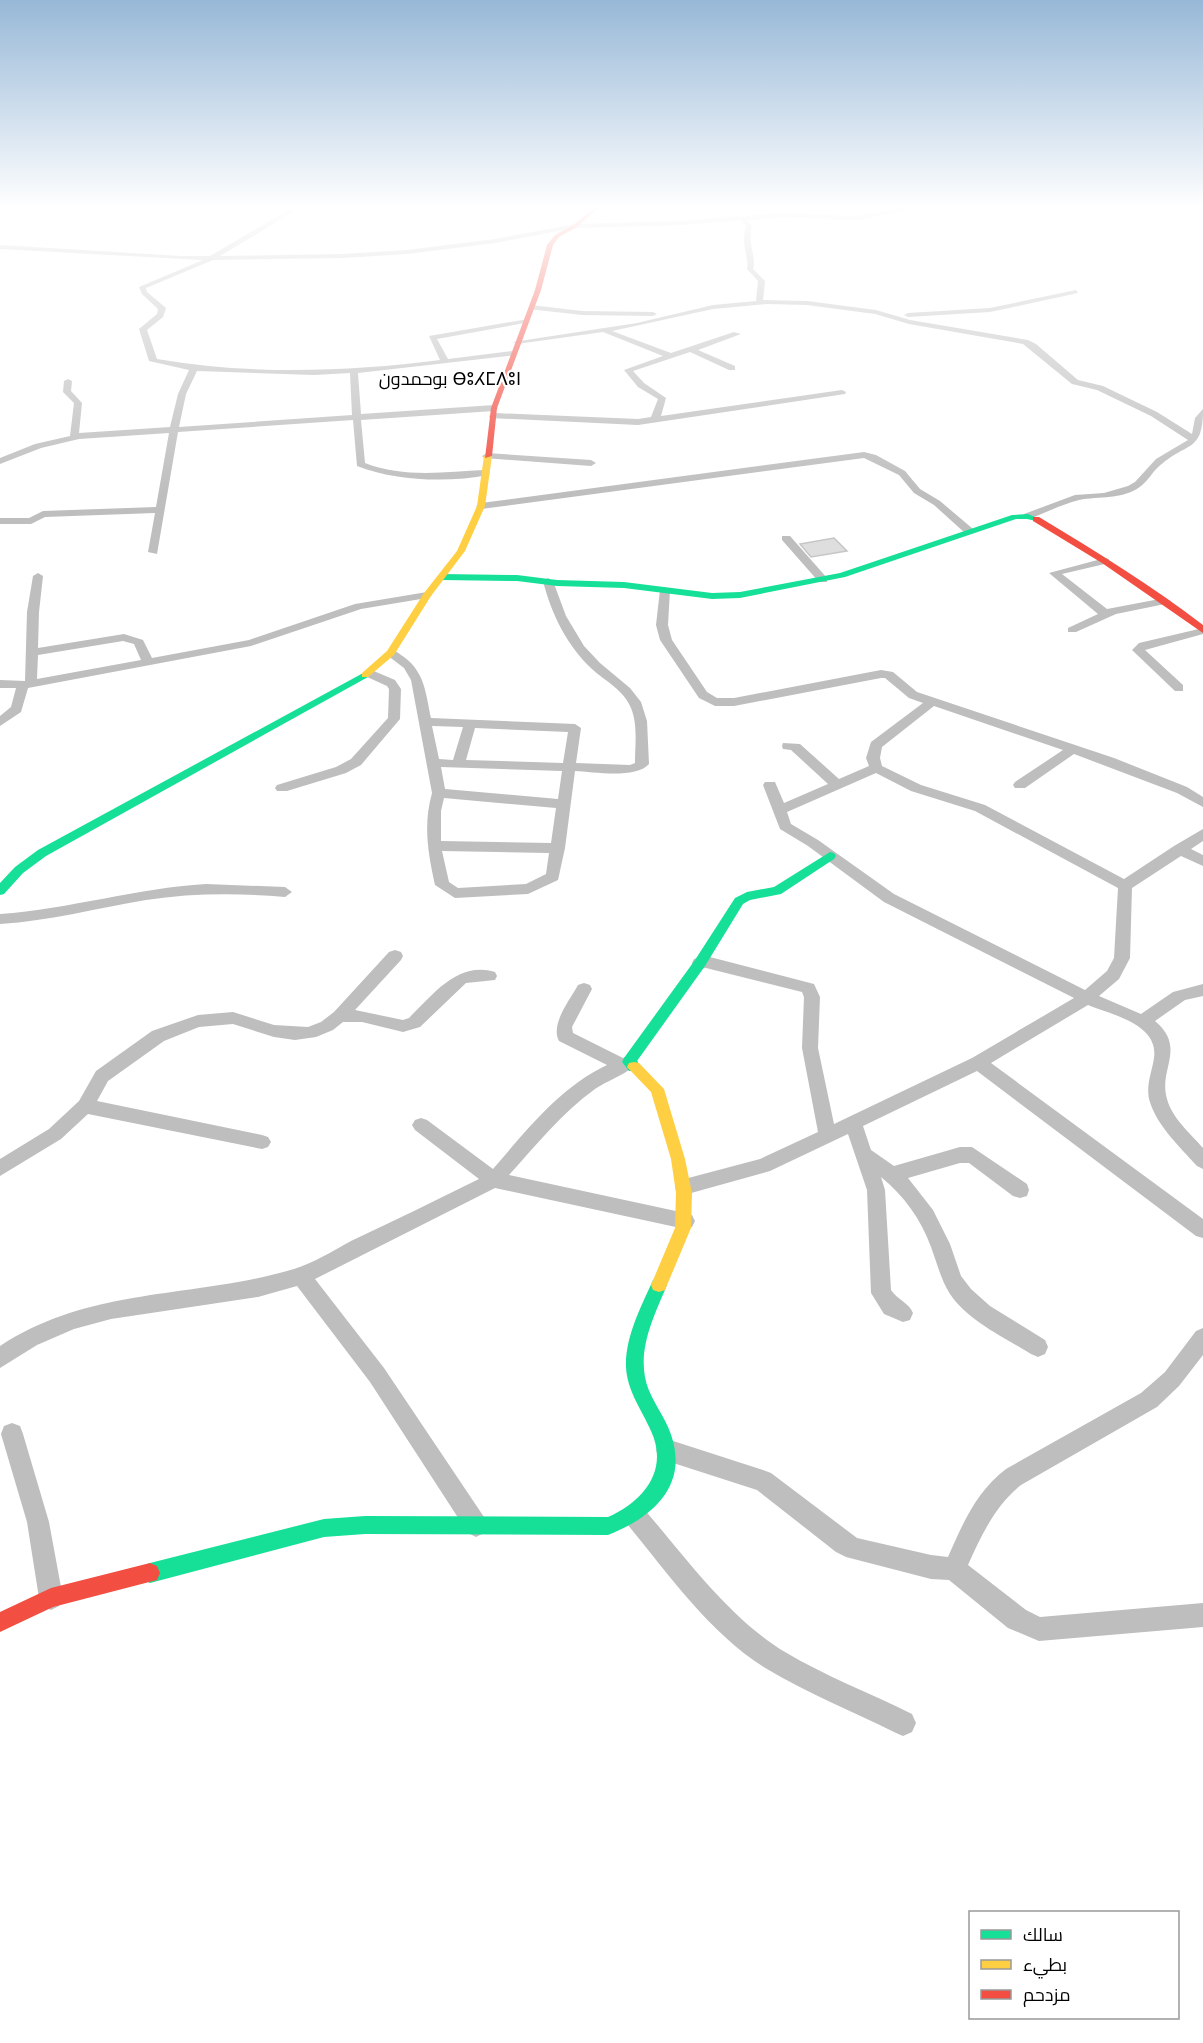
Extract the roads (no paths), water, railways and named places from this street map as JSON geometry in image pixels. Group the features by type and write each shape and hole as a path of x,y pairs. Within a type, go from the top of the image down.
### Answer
{"main road":[{"path":"0,891 20,870 52,848 369,673 391,653 427,596 460,551 481,506 494,412 532,303"},
{"path":"442,577 500,577 725,596 823,580 969,531 1015,517 1029,516 1045,523 1105,561 1165,601 1203,631"},
{"path":"0,1622 51,1598 324,1528 365,1525 608,1526 636,1517 657,1493 666,1470 667,1450 661,1431 640,1394 635,1376 635,1357 640,1336 685,1221 684,1188 657,1089 626,1063 700,963 739,901 747,896 777,891 830,856"}],"street":[{"path":"157,303 162,308 160,315 143,329 145,339 153,353 153,361 194,368 314,373 354,372 445,361 637,326 705,308 747,303"},
{"path":"809,303 898,317 990,310 1022,303"},
{"path":"531,307 582,313 646,315 673,310"},
{"path":"898,317 909,322 1025,342 1034,346 1075,382 1100,388 1154,414 1193,439"},
{"path":"445,361 432,338 525,321"},
{"path":"606,330 668,355"},
{"path":"655,420 662,398 641,385 628,371 668,355 737,334"},
{"path":"690,349 732,368"},
{"path":"153,552 182,394 194,368"},
{"path":"354,372 359,462 366,467 404,474 485,473"},
{"path":"68,381 67,392 78,403 74,437"},
{"path":"0,461 21,452 74,437 358,417 494,412 619,423 655,420 842,392"},
{"path":"1029,516 1078,497 1105,496 1138,484 1159,461 1190,444 1203,412"},
{"path":"481,506 864,455 873,457 902,473 917,491 937,503 969,531"},
{"path":"487,456 591,463"},
{"path":"0,521 31,521 43,514 161,510"},
{"path":"786,538 823,580"},
{"path":"1105,561 1054,573 1106,614"},
{"path":"0,722 17,709 27,684 38,576"},
{"path":"432,763 630,769 640,766 639,713 635,703 594,664 569,630 553,602 548,581"},
{"path":"665,590 662,625 666,640 703,696 715,702 734,702 882,674 889,675 913,695 1072,749 1182,790 1203,803"},
{"path":"0,684 27,684 251,643 359,606 427,596"},
{"path":"1072,630 1106,614 1165,601"},
{"path":"1179,688 1138,650 1143,645 1203,631"},
{"path":"32,652 124,637 139,642 149,663"},
{"path":"391,653 410,666 417,680 424,722 439,793 435,811 434,846 442,885 455,893 537,886 553,877 575,728 424,722"},
{"path":"282,788 347,768 356,762 394,718 396,689 390,683 369,673"},
{"path":"932,702 876,746 873,758 876,768 916,788 980,808 1125,886"},
{"path":"458,764 470,723"},
{"path":"788,746 795,747 837,786"},
{"path":"1020,785 1072,749"},
{"path":"780,810 876,768"},
{"path":"770,785 785,825 889,898 1087,998 1143,1021 1155,1031 1162,1042 1163,1056 1156,1087 1164,1115 1203,1161"},
{"path":"439,793 563,804"},
{"path":"1125,886 1203,834"},
{"path":"434,846 558,848"},
{"path":"1179,849 1203,861"},
{"path":"684,1188 764,1166 828,1136 978,1063 1087,998 1113,975 1122,958 1125,886"},
{"path":"0,919 38,916 130,897 186,891 241,888 285,892"},
{"path":"0,1168 55,1134 85,1106 102,1076 158,1036 198,1021 233,1018 274,1031 295,1034 319,1029 340,1016 395,956"},
{"path":"700,963 706,962 802,985 811,992 810,1048 828,1136"},
{"path":"340,1016 362,1016 403,1026 414,1023 459,979 470,976 489,976"},
{"path":"584,989 564,1027 565,1036 626,1063"},
{"path":"1143,1021 1181,994 1192,990 1203,990"},
{"path":"0,1358 30,1338 72,1320 111,1310 258,1288 302,1276 494,1180 559,1109 607,1073 626,1063"},
{"path":"978,1063 1203,1230"},
{"path":"85,1106 262,1142"},
{"path":"854,1123 876,1190 881,1293 891,1307 903,1313"},
{"path":"421,1125 494,1180 685,1221"},
{"path":"864,1155 894,1174 928,1218 948,1270 968,1300 1038,1347"},
{"path":"894,1174 960,1155 972,1155 1020,1190"},
{"path":"302,1276 377,1375 477,1525"},
{"path":"954,1569 987,1501 1012,1476 1149,1400 1172,1379 1203,1338"},
{"path":"12,1434 38,1522 51,1598"},
{"path":"667,1450 763,1480 844,1544 854,1549 931,1567 954,1569 1017,1619 1039,1629 1203,1615"},
{"path":"636,1517 698,1591 736,1629 775,1660 903,1723"}],"district":[{"name":"بوحمدون ⴱⵓⵃⵎⴷⵓⵏ","path":"450,379"}]}
